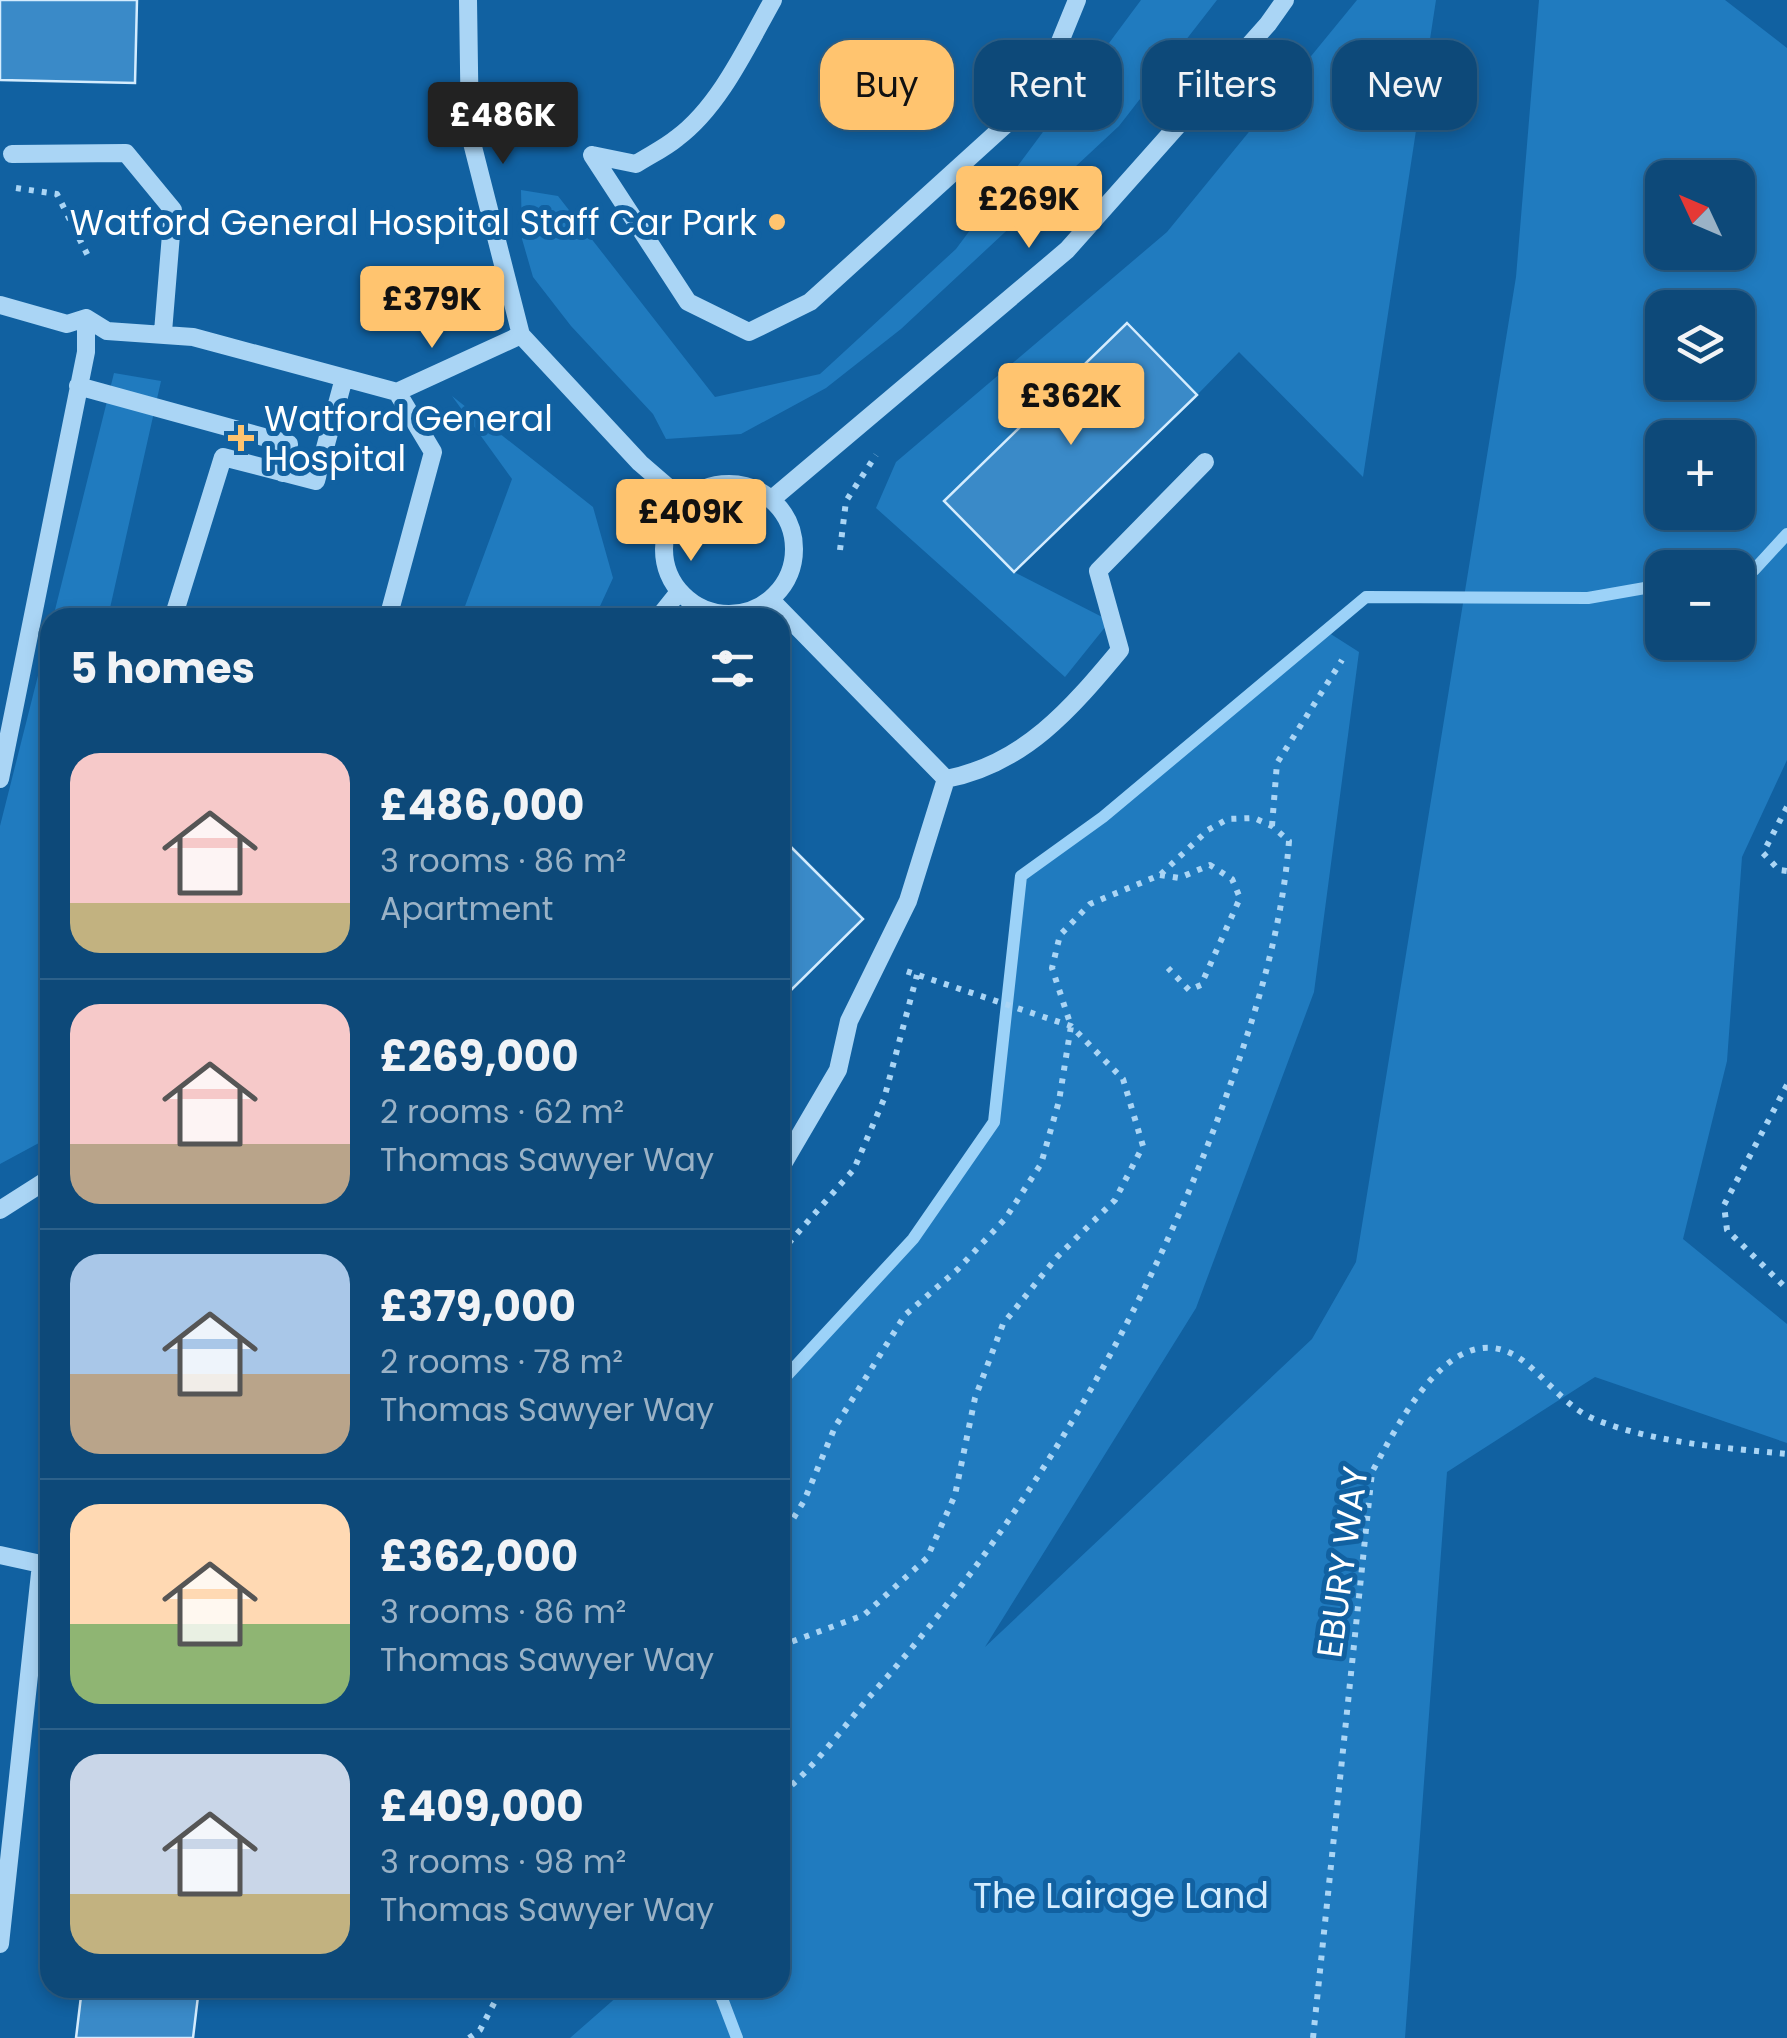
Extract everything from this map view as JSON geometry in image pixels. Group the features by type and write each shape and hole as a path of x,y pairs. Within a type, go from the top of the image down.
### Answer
{"street":[{"path":"468,0 470,135 522,336 640,463 684,501"},
{"path":"773,0 726,78 678,138 636,164 592,155 688,302 749,332 810,302 1013,118 1048,71 1077,0"},
{"path":"772,499 1067,250 1285,0"},
{"path":"12,154 126,153 173,210 162,332"},
{"path":"0,305 67,324 86,318 107,331 162,332 397,392 522,336"},
{"path":"0,780 86,352 86,318"},
{"path":"176,608 224,457 316,482 344,378"},
{"path":"78,386 289,444 283,473"},
{"path":"391,608 433,452 397,392"},
{"path":"946,779 982,772 1023,749 1120,650 1098,571 1205,462"},
{"path":"701,608 678,592 664,558 665,537 673,515 684,501 703,488 722,484 752,487 772,499 790,524 794,558 788,580 770,600 753,608"},
{"path":"666,608 678,592"},
{"path":"770,600 778,608"},
{"path":"790,620 946,779"},
{"path":"790,1151 838,1070 849,1021 908,901 946,779"},
{"path":"0,1210 40,1184"},
{"path":"0,1555 40,1564"},
{"path":"0,1944 40,1614"}],"path":[{"path":"0,185 58,194 89,258"},
{"path":"1272,826 1276,762 1342,660"},
{"path":"1787,807 1764,853 1787,872"},
{"path":"790,1642 864,1615 928,1558 955,1496 975,1398 1003,1324 1057,1258 1115,1200 1143,1146 1123,1079 1071,1026 1052,968 1060,935 1090,904 1160,875 1208,830 1228,819 1254,818 1272,826 1289,841 1284,896 1249,1032 1206,1150 1141,1300 1038,1476 940,1618 790,1783"},
{"path":"1160,875 1179,878 1210,865 1232,879 1240,898 1200,985 1189,990 1168,968"},
{"path":"878,963 1071,1026"},
{"path":"790,1242 854,1169 884,1099 917,974"},
{"path":"790,1524 804,1501 835,1427 904,1315 958,1269 1005,1218 1041,1164 1059,1102 1071,1026"},
{"path":"1787,1085 1724,1205 1726,1230 1787,1289"},
{"name":"EBURY WAY","path":"1313,2038 1372,1472 1416,1393 1453,1360 1479,1348 1503,1349 1596,1420 1640,1433 1787,1454"},
{"path":"469,2038 480,2030 497,1998"}],"green space":[{"path":"1141,0 1217,0 1186,40 1142,40 1142,96 1122,122 1122,40 1111,40"},
{"path":"1357,0 1436,0 1430,40 1332,40 1332,130 1416,130 1363,477 1239,352 1197,395 1126,324 945,500 1014,572 1110,621 1065,677 876,508 896,462 1167,232 1251,130 1312,130 1312,55"},
{"name":"The Lairage Land","path":"1539,0 1725,0 1787,48 1787,760 1742,857 1727,1061 1683,1239 1787,1324 1787,1443 1595,1377 1447,1472 1405,2038 570,2038 616,1998 790,1998 790,1372 913,1239 994,1122 1021,876 1103,817 1326,631 1359,652 1314,992 1196,1308 985,1647 1312,1339 1356,1262 1516,277"},
{"path":"1044,130 1115,130 901,329 826,388 741,434 666,439 653,414 571,326 533,277 522,239 521,190 558,196 715,397 820,374 956,249"},
{"path":"114,373 161,381 110,608 55,608"},
{"path":"452,396 593,507 613,578 599,608 464,608 512,479"},
{"path":"40,668 40,1142 0,1164 0,826"}],"building":[{"path":"0,0 137,0 135,83 0,80"},
{"path":"1127,323 1197,395 1014,572 944,501"},
{"path":"790,846 863,919 790,991"},
{"path":"81,1998 198,1998 193,2038 76,2038"}],"waterway":[{"path":"1755,569 1787,534"},
{"path":"790,1372 913,1239 994,1122 1021,876 1103,817 1366,597 1588,598 1645,588"},
{"path":"722,1998 737,2038"}],"place":[{"name":"Watford General Hospital Staff Car Park","path":"777,222"},
{"name":"Watford General Hospital","path":"241,438"}]}
